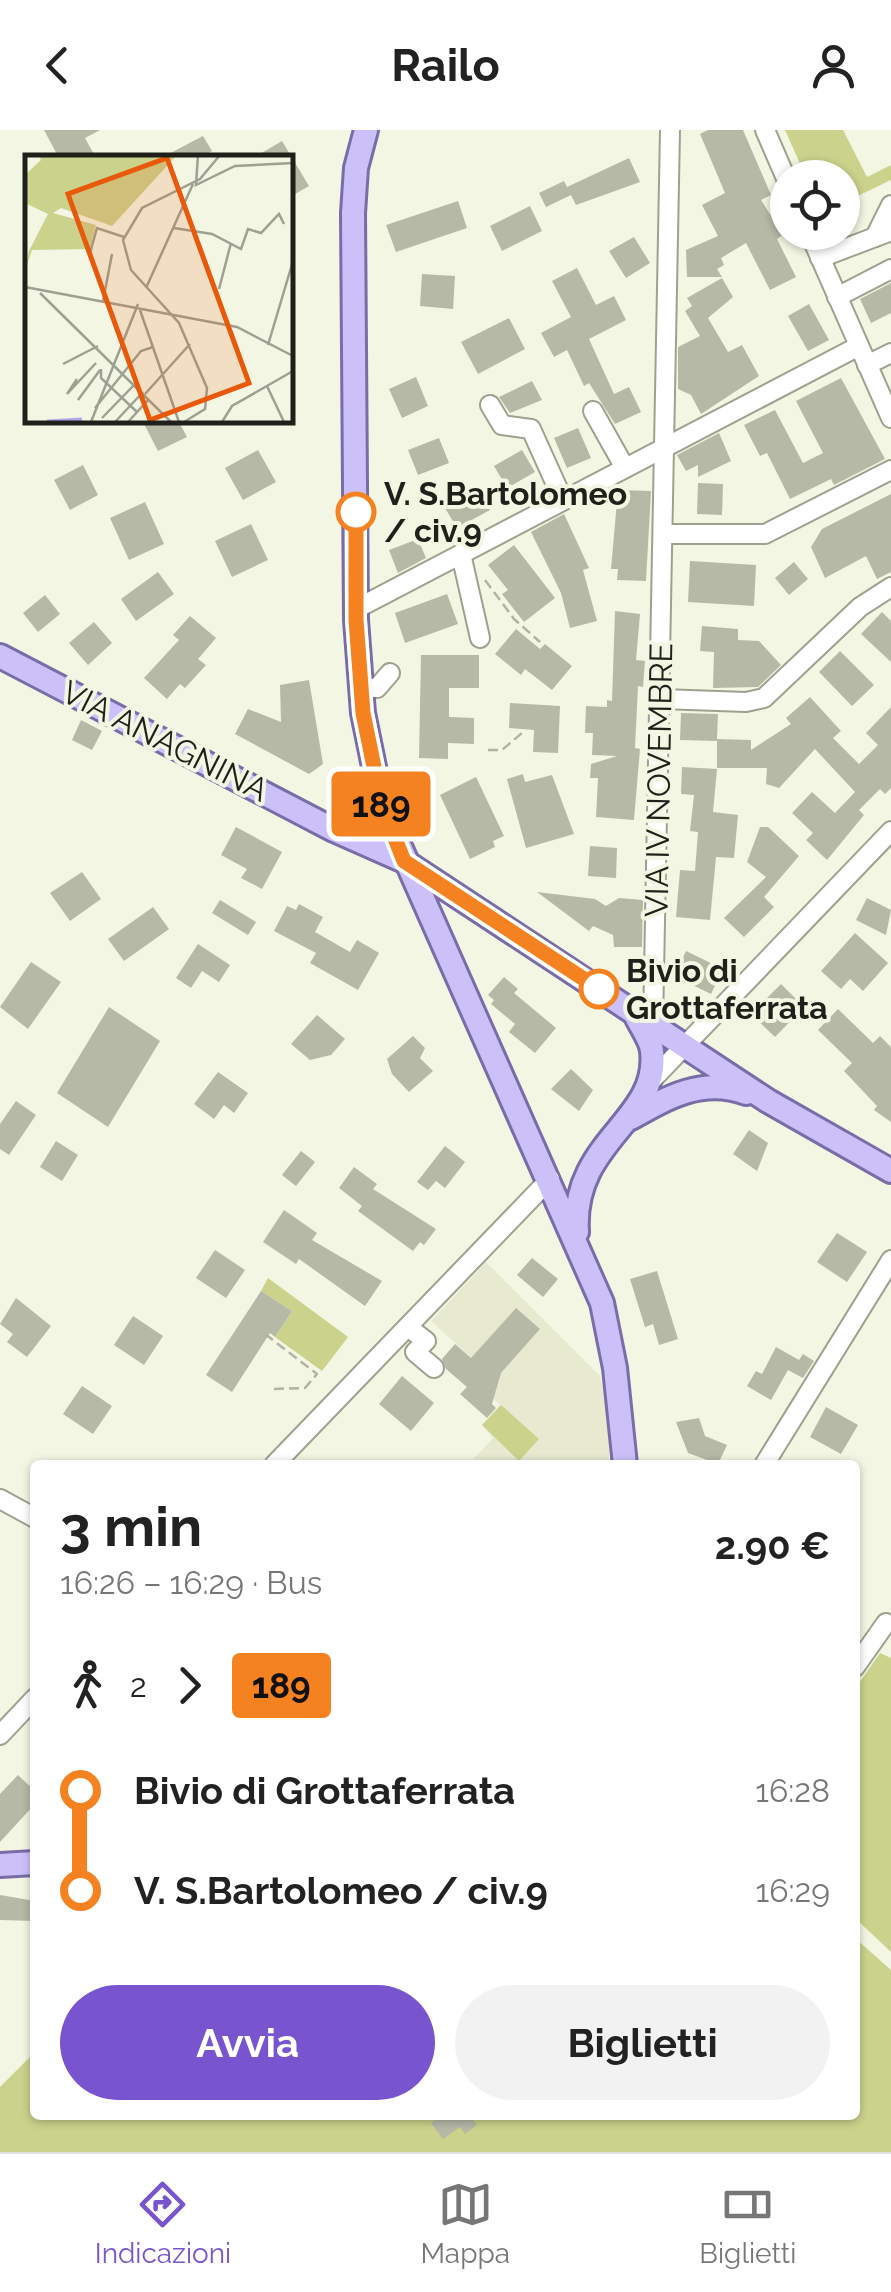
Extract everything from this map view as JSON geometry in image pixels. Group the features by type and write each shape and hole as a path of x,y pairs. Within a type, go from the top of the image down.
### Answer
{"main road":[{"path":"366,130 353,197 356,609 361,688 382,806 602,1303 616,1368 625,1460"},
{"name":"VIA ANAGNINA","path":"0,656 334,830 404,861 768,1101 891,1171"},
{"path":"426,908 434,894 454,894"},
{"path":"578,1245 576,1206 592,1159 627,1120 650,1082 653,1049 644,1019"},
{"path":"627,1120 678,1092 710,1086 768,1101"},
{"path":"538,1154 555,1164 572,1166 592,1159"},
{"path":"0,1865 30,1862"}],"street":[{"name":"VIA IV NOVEMBRE","path":"644,1019 660,699 670,130"},
{"path":"764,130 778,160"},
{"path":"820,258 883,234 891,205"},
{"path":"817,250 891,418"},
{"path":"837,297 891,269"},
{"path":"356,609 858,346"},
{"path":"867,365 891,353"},
{"path":"490,405 502,425 531,429 568,497"},
{"path":"593,411 625,468"},
{"path":"550,448 568,497"},
{"path":"664,534 765,534 891,470"},
{"path":"461,554 480,638"},
{"path":"660,699 746,702 764,698 860,607 891,587"},
{"path":"361,688 377,688 390,673"},
{"path":"650,1082 891,830"},
{"path":"279,1460 550,1179"},
{"path":"767,1460 891,1260"},
{"path":"408,1327 426,1341 416,1352 434,1368"},
{"path":"0,1498 30,1515"},
{"path":"860,1660 886,1623"},
{"path":"0,1734 30,1703"}],"path":[{"path":"486,580 514,619 540,642"},
{"path":"488,750 502,750 522,733"},
{"path":"264,1334 318,1374 305,1388 270,1389"}],"shaded area":[{"path":"486,1262 600,1376 609,1410 609,1460 473,1460 493,1438 482,1425 500,1405 493,1398 498,1382 431,1321"}],"green space":[{"path":"785,130 843,130 858,160 798,160"},
{"path":"860,163 867,177 891,165 891,180 860,195"},
{"path":"268,1278 348,1337 322,1371 275,1337 292,1311 261,1291"},
{"path":"501,1405 539,1439 518,1460 482,1425"},
{"path":"880,1653 891,1658 891,1952 860,1923 860,1682"},
{"path":"860,1942 891,1970 891,2152 0,2152 0,2087 30,2057 30,2120 860,2120"}],"building":[{"path":"44,130 100,130 85,138 94,155 57,155"},
{"path":"708,130 743,130 770,193 761,200 770,214 770,250 782,250 796,277 770,290 746,243 721,258 724,265 717,269 722,277 687,277 686,250 718,236 702,205 725,193 700,134"},
{"path":"203,136 212,151 205,155 167,155"},
{"path":"282,141 290,155 258,155"},
{"path":"292,158 309,186 292,196"},
{"path":"629,158 640,182 576,205 571,195 546,207 539,193 564,181 567,187"},
{"path":"458,201 467,228 396,252 386,225"},
{"path":"530,206 542,231 502,251 490,226"},
{"path":"634,237 650,263 626,278 609,251"},
{"path":"577,268 596,305 614,296 626,320 589,339 614,394 629,387 641,412 615,424 589,383 584,386 567,350 554,357 541,333 571,317 552,281"},
{"path":"422,274 455,276 453,309 420,306"},
{"path":"722,278 733,297 708,318 728,352 742,345 759,376 701,414 691,395 678,389 678,347 700,336 685,311 692,306 687,298"},
{"path":"891,283 891,313 871,323 860,299"},
{"path":"809,304 829,340 808,351 788,316"},
{"path":"509,318 525,349 478,374 461,342"},
{"path":"416,377 428,406 402,418 389,389"},
{"path":"841,378 885,459 834,485 831,479 790,499 767,453 760,456 744,425 775,410 803,463 823,453 796,401"},
{"path":"532,381 542,400 510,413 499,397"},
{"path":"143,422 179,422 187,437 158,451"},
{"path":"578,428 591,458 567,468 554,438"},
{"path":"719,433 731,461 698,477 698,465 686,471 677,455"},
{"path":"439,438 449,463 418,475 408,450"},
{"path":"258,450 276,482 243,500 225,468"},
{"path":"522,450 535,472 507,488 494,466"},
{"path":"83,465 98,495 70,510 54,480"},
{"path":"698,483 723,484 722,515 697,514"},
{"path":"479,490 490,510 457,528 445,508"},
{"path":"618,490 651,491 646,581 617,580 618,569 611,569"},
{"path":"891,494 891,572 877,579 866,556 825,578 811,547 822,529"},
{"path":"145,502 164,544 129,560 110,518"},
{"path":"564,514 589,568 583,570 597,621 570,628 561,593 531,532"},
{"path":"251,524 268,560 232,577 215,541"},
{"path":"418,539 426,558 398,573 389,550"},
{"path":"514,545 555,598 524,622 502,594 508,590 488,565"},
{"path":"690,561 756,565 754,606 688,602"},
{"path":"794,562 808,579 789,595 775,578"},
{"path":"158,572 174,594 136,621 121,599"},
{"path":"447,594 458,624 405,643 395,613"},
{"path":"45,595 60,614 38,632 23,613"},
{"path":"615,611 640,614 636,660 645,661 643,687 638,686 635,748 640,749 634,820 596,817 598,778 590,778 591,764 617,756 592,755 593,733 585,733 586,706 607,707 607,700 612,701"},
{"path":"882,612 891,621 891,662 861,634"},
{"path":"190,616 216,638 198,659 206,665 185,688 180,684 167,699 144,678 179,640 173,635"},
{"path":"94,622 112,643 88,665 69,643"},
{"path":"702,626 738,629 738,640 759,641 781,665 758,687 713,688 714,652 700,651"},
{"path":"516,629 540,649 545,644 572,666 552,690 525,669 521,675 495,654"},
{"path":"840,651 874,685 852,706 819,672"},
{"path":"421,655 479,655 479,688 449,688 449,717 474,718 474,744 448,743 448,759 419,758"},
{"path":"309,680 323,764 309,774 235,734 248,709 281,722 280,685"},
{"path":"810,697 841,731 833,738 859,764 878,745 866,733 891,707 891,788 885,794 880,789 859,810 864,815 827,860 806,840 813,833 792,813 812,792 835,813 855,792 815,749 779,788 766,784 767,768 717,768 717,741 680,740 681,713 718,714 717,739 751,740 751,750 791,724 786,718"},
{"path":"510,703 560,706 558,753 533,752 534,730 509,728"},
{"path":"81,720 102,731 92,750 72,740"},
{"path":"682,767 717,769 713,812 738,815 734,858 716,857 710,920 676,917 680,870 695,871 698,832 690,831 694,795 681,794"},
{"path":"523,774 525,782 552,775 574,834 526,848 507,779"},
{"path":"476,777 504,836 493,841 495,847 470,859 440,795"},
{"path":"236,827 282,852 262,889 241,878 247,869 221,855"},
{"path":"760,827 768,827 799,856 764,897 774,907 744,937 724,918 766,877 747,862"},
{"path":"590,846 617,848 616,878 588,876"},
{"path":"82,872 101,899 70,921 50,893"},
{"path":"537,892 595,899 606,906 619,898 643,900 642,947 614,947 613,935 593,926 589,931"},
{"path":"867,898 891,910 886,935 856,920"},
{"path":"220,900 256,922 248,935 212,913"},
{"path":"299,904 323,917 315,932 350,952 357,940 379,953 358,990 310,963 316,953 274,931 287,906 296,910"},
{"path":"153,907 169,929 124,961 108,939"},
{"path":"855,933 888,963 863,991 850,979 841,989 821,971"},
{"path":"198,944 230,965 219,982 202,971 191,988 176,978"},
{"path":"686,951 723,969 711,994 674,976"},
{"path":"31,962 61,982 28,1029 0,1007"},
{"path":"504,977 518,989 514,993 556,1028 535,1053 509,1032 515,1024 491,1004 494,1000 488,995"},
{"path":"781,984 804,1007 775,1037 751,1014"},
{"path":"109,1007 160,1041 108,1127 57,1093"},
{"path":"838,1009 873,1043 880,1036 891,1047 891,1122 874,1110 877,1106 844,1071 852,1063 818,1030"},
{"path":"317,1015 345,1039 331,1055 310,1060 291,1044"},
{"path":"413,1036 425,1048 420,1058 433,1071 409,1092 392,1074 387,1059"},
{"path":"571,1069 593,1090 579,1111 551,1089"},
{"path":"218,1072 248,1093 234,1113 224,1105 214,1119 194,1104"},
{"path":"16,1101 36,1115 9,1155 0,1149 0,1124"},
{"path":"749,1130 768,1143 757,1171 733,1154"},
{"path":"56,1141 78,1155 62,1181 40,1167"},
{"path":"445,1146 465,1162 445,1188 436,1181 428,1190 417,1182"},
{"path":"301,1151 315,1162 296,1186 282,1175"},
{"path":"354,1167 377,1184 373,1189 436,1229 424,1245 420,1242 413,1251 358,1211 362,1206 339,1188"},
{"path":"284,1210 317,1233 312,1240 382,1281 365,1306 299,1259 296,1264 263,1242"},
{"path":"837,1233 867,1252 847,1282 817,1262"},
{"path":"215,1250 245,1270 226,1298 196,1278"},
{"path":"532,1258 558,1279 543,1297 517,1275"},
{"path":"657,1271 678,1339 659,1345 653,1324 645,1327 630,1279"},
{"path":"261,1291 292,1311 275,1337 270,1333 232,1392 206,1375"},
{"path":"16,1298 51,1326 27,1357 7,1342 13,1334 0,1324"},
{"path":"516,1308 540,1329 501,1373 492,1404 496,1408 487,1418 460,1394 467,1387 446,1369 442,1359 455,1344 471,1358"},
{"path":"133,1316 163,1336 144,1365 114,1345"},
{"path":"776,1347 799,1360 803,1354 814,1361 803,1378 788,1370 771,1400 747,1386 756,1371 762,1374"},
{"path":"402,1376 434,1403 411,1431 379,1404"},
{"path":"82,1386 112,1406 93,1434 63,1414"},
{"path":"826,1407 858,1425 841,1454 810,1437"},
{"path":"699,1418 705,1436 727,1445 720,1460 688,1453 676,1422"},
{"path":"18,1775 30,1786 30,1809 0,1842 0,1794"},
{"path":"0,1895 30,1900 30,1921 0,1920"},
{"path":"473,2120 477,2125 465,2134 460,2127 443,2139 431,2123"}],"bus line":[{"name":"189","path":"356,512 356,620 363,713 382,806 404,861 599,989"}],"place":[{"name":"V. S.Bartolomeo / civ.9","path":"356,512"},
{"name":"Bivio di Grottaferrata","path":"599,989"}]}
